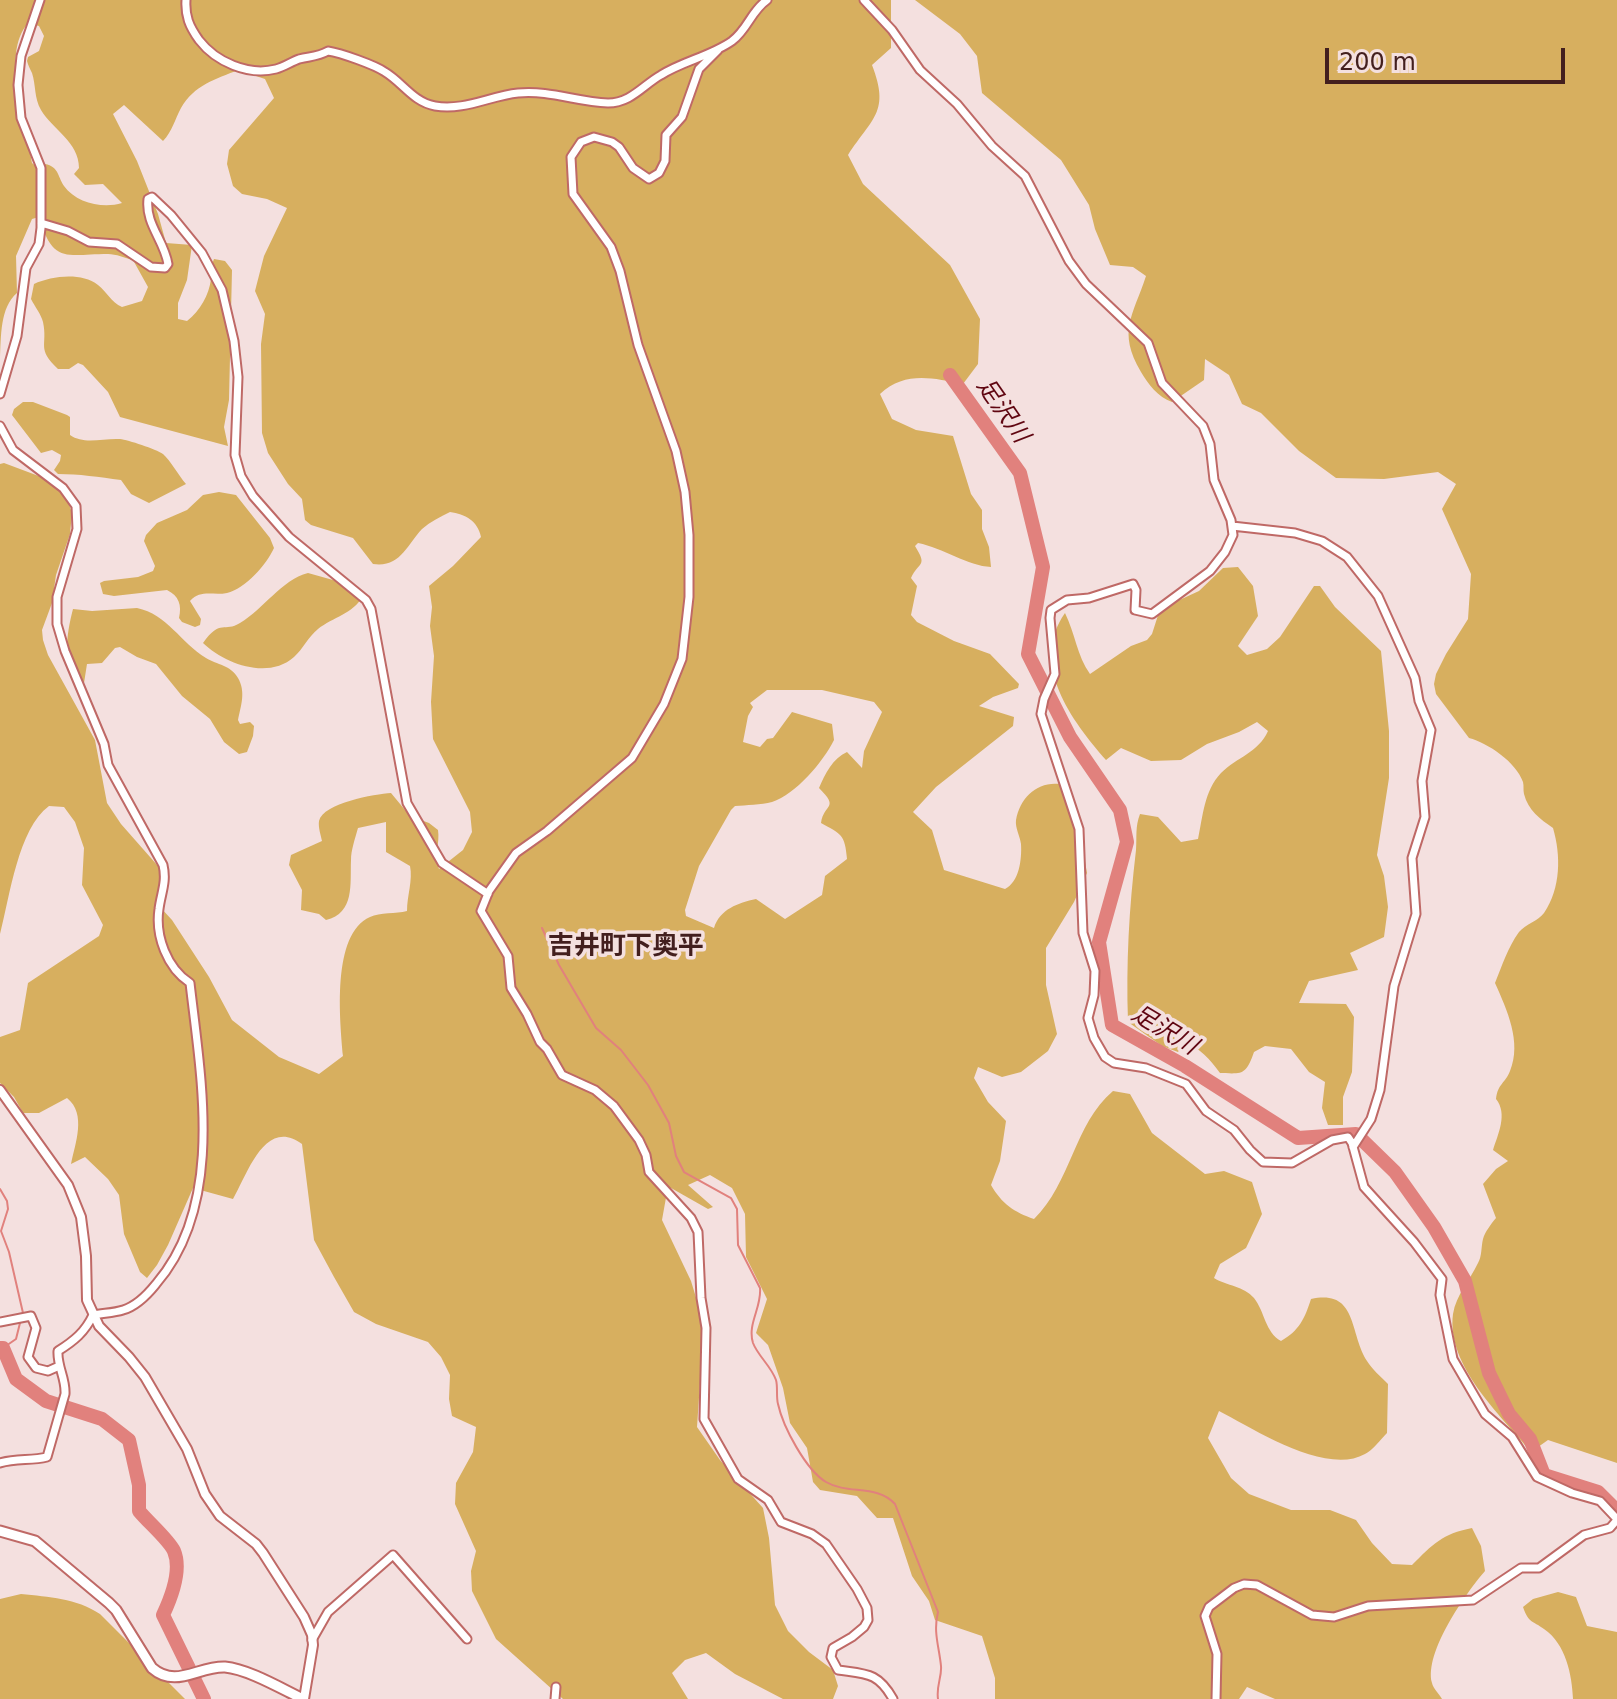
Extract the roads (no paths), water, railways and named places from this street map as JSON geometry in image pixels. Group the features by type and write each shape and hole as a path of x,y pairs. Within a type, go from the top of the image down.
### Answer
{"main road":[{"path":"0,1531 35,1541 109,1603 159,1674 170,1678 226,1667 304,1699"}],"street":[{"path":"0,394 17,336 26,268 39,244 41,168 21,118 18,85 21,56 40,0"},
{"path":"186,0 185,13 196,35 207,50 231,66 253,71 276,69 328,51 385,72 420,100 435,106 462,107 516,93 541,92 609,103 622,101 661,74 718,50 733,40 748,26 757,7 767,0"},
{"path":"864,0 892,30 920,70 1025,176 1078,272 1094,292 1148,343 1162,383 1203,426 1210,444 1214,480 1232,526 1233,535 1225,552 1210,571 1152,614 1135,610 1136,590 1133,584 1089,598 1067,600 1051,610 1055,674 1041,714 1079,829 1083,933 1095,971 1094,995 1088,1018 1094,1038 1105,1057 1114,1063 1146,1068 1186,1084 1206,1111 1234,1130 1263,1162 1292,1163 1345,1136 1353,1147 1364,1187 1414,1242 1442,1279 1440,1295 1453,1359 1485,1414 1512,1437 1537,1477 1572,1493 1600,1501 1617,1520 1610,1528 1584,1535 1539,1568 1521,1568 1473,1600 1368,1606 1334,1617 1312,1615 1257,1585 1244,1584 1234,1588 1209,1607 1205,1616 1217,1654 1216,1699"},
{"path":"718,50 699,69 682,117 666,135 665,161 659,173 649,179 642,176 619,147 594,137 581,142 571,157 573,194 611,247 638,345 676,451 685,492 689,535 689,597 682,659 664,704 632,758 547,831 516,853 488,894 481,911 508,956 511,988 562,1075 595,1090 614,1106 639,1140 649,1172 691,1218 698,1232 701,1298 706,1328 704,1419 738,1479 768,1500 781,1522 812,1534 826,1544 857,1589 867,1608 868,1620 858,1632 833,1648 831,1657 838,1670 874,1675 893,1699"},
{"path":"41,223 68,231 89,242 117,244 151,267 165,268 167,256 148,216 148,199 152,197 202,253 222,290 234,341 238,377 235,455 241,476 253,496 289,537 366,600 375,631 410,810 442,863 488,894"},
{"path":"0,426 13,450 63,488 76,506 77,529 57,597 57,624 104,744 108,765 163,865 166,879 158,911 159,931 163,948 175,969 190,983 200,1069 203,1117 201,1168 195,1206 180,1251 169,1269 137,1303 124,1310 93,1315"},
{"path":"1232,526 1295,533 1322,541 1353,563 1378,596 1415,678 1419,701 1431,730 1422,781 1425,817 1412,858 1416,914 1394,986 1380,1090 1371,1119 1353,1147"},
{"path":"0,1090 68,1185 81,1217 87,1300 99,1326 145,1377 187,1449 205,1494 220,1516 256,1544 309,1626 312,1640 304,1699"},
{"path":"0,1463 47,1457 65,1394 65,1383 57,1367 58,1351 73,1342 93,1315"},
{"path":"0,1322 31,1316 36,1328 28,1357 36,1368 48,1371 57,1367"},
{"path":"312,1640 328,1612 393,1555 467,1639"},
{"path":"555,1699 556,1687"}],"waterway":[{"name":"足沢川","path":"950,375 1020,473 1043,567 1028,654 1070,737 1120,810 1127,842 1099,942 1112,1025 1185,1066 1298,1138 1356,1134 1395,1172 1434,1227 1465,1281 1489,1373 1509,1414 1530,1439 1544,1475 1598,1492 1617,1511"},
{"path":"542,928 559,965 596,1028 621,1050 648,1085 669,1123 676,1156 684,1172 731,1198 737,1209 738,1245 760,1288 752,1329 753,1343 776,1380 777,1401 796,1447 826,1482 880,1494 895,1504 938,1612 936,1633 941,1670 938,1699"},
{"path":"0,1189 8,1209 1,1231 23,1313"},
{"path":"3,1348 16,1339 21,1319"},
{"path":"0,1348 3,1348 16,1379 46,1401 102,1419 129,1440 139,1485 139,1511 168,1542 176,1559 174,1584 163,1615 204,1699"}],"district":[{"name":"吉井町下奥平","path":"626,947"}]}
